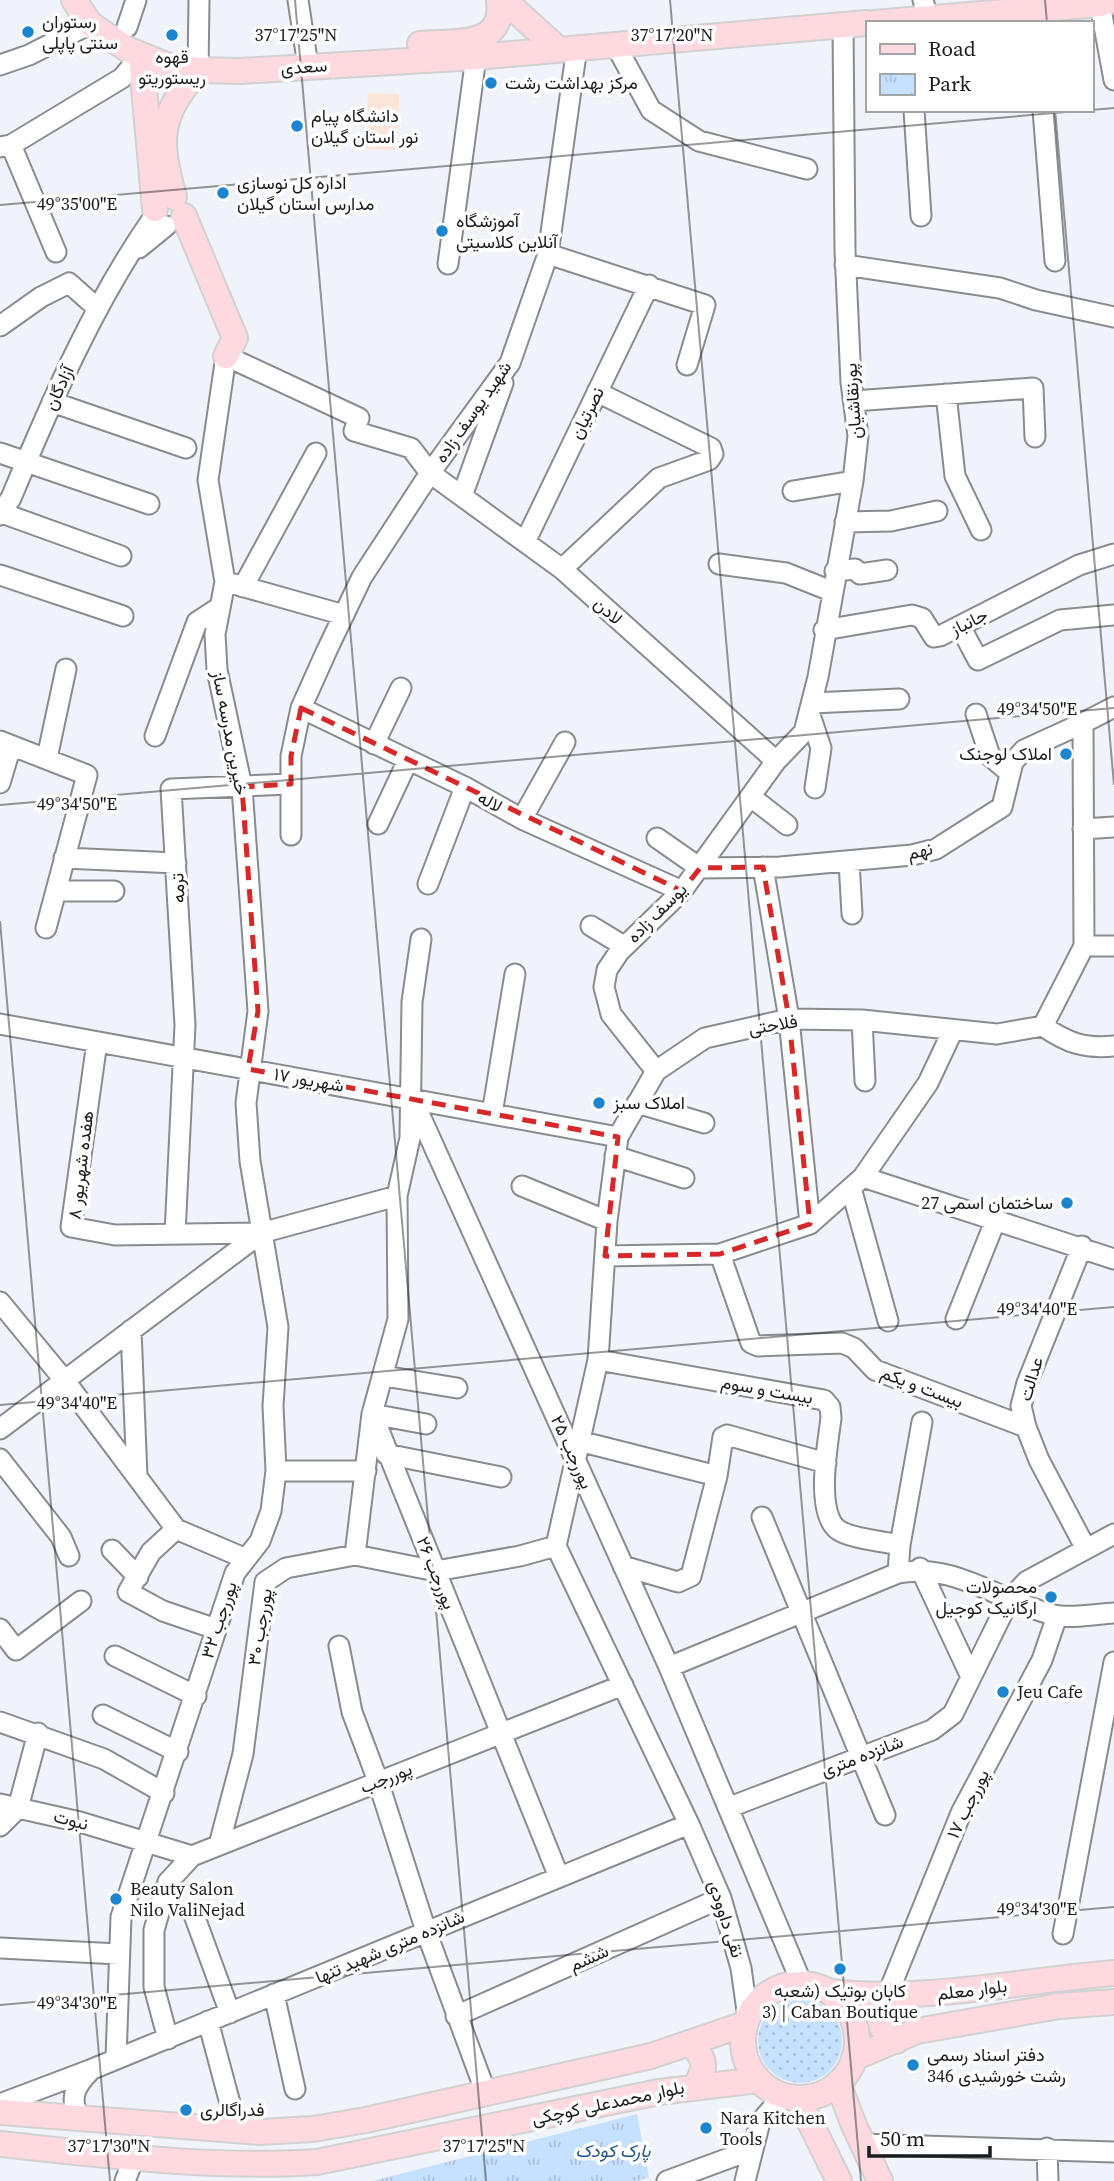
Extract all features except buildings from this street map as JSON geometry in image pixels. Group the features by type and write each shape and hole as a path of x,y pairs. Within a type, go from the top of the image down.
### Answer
{"main road":[{"name":"سعدی","path":"74,0 90,24 141,55 166,65 198,70 240,71 476,57 855,24"},
{"path":"308,66 333,51 478,39 498,25 502,0"},
{"path":"502,0 567,48"},
{"path":"885,21 917,15 1035,16 1109,4"},
{"path":"141,55 166,166 167,215 226,356"},
{"path":"156,128 198,70"},
{"name":"بلوار معلم","path":"830,1992 887,1996 938,1995 1114,1973"},
{"path":"791,2097 827,2092 838,2083 854,2058 855,2028 850,2014 830,1992 802,1984 769,1993 746,2021 744,2054 758,2080 791,2097 820,2141 839,2181"},
{"path":"887,1996 878,2015 881,2027 896,2040"},
{"name":"بلوار معلم","path":"854,2058 917,2031 981,2018 1114,2002"},
{"name":"بلوار محمدعلی کوچکی","path":"0,2112 271,2132 366,2120 692,2045 746,2021"},
{"path":"692,2045 703,2056 704,2072 696,2085"},
{"name":"بلوار محمدعلی کوچکی","path":"0,2144 242,2173 372,2152 696,2085 758,2080"},
{"path":"838,2083 880,2181"},
{"path":"820,2141 822,2128 832,2118 842,2118 858,2134"}],"street":[{"path":"127,27 136,0"},
{"path":"198,70 199,0"},
{"path":"298,0 308,66"},
{"path":"1109,4 1114,80"},
{"path":"0,65 29,55 90,24"},
{"name":"پورنقاشیان","path":"776,761 804,732 811,709 853,481 858,436 845,265 855,24"},
{"path":"615,44 651,110 699,141 807,169"},
{"name":"شهید یوسف زاده","path":"291,835 290,756 301,708 344,615 362,577 430,473 510,363 548,254 567,48"},
{"path":"56,253 5,146 122,78 141,55"},
{"path":"448,264 476,57"},
{"path":"914,112 921,216"},
{"path":"1043,112 1055,261"},
{"name":"آزادگان","path":"1,514 96,307 122,262 167,215"},
{"path":"548,254 705,305 687,365"},
{"path":"845,265 1000,288 1037,300 1114,317"},
{"path":"0,326 41,297 69,283 96,307"},
{"name":"نصرتیان","path":"525,542 649,285"},
{"name":"لادن","path":"226,356 359,418 354,431 411,448 430,473 562,569 776,761"},
{"name":"خیرین مدرسه ساز","path":"226,356 208,480 234,584 220,607 215,634 217,670 243,787 248,900 258,1011 248,1069 246,1104 250,1161 261,1233"},
{"path":"462,496 510,363"},
{"path":"854,401 1033,388 1035,437"},
{"path":"562,569 659,478 709,460 713,454 711,448 597,392"},
{"path":"946,394 954,476 981,530"},
{"path":"52,402 186,448"},
{"path":"0,453 149,504"},
{"path":"316,453 234,584 344,615"},
{"path":"793,491 853,481"},
{"path":"845,522 891,521 937,511"},
{"path":"1,514 121,556"},
{"name":"جانباز","path":"824,630 912,615 922,618 934,637 1079,565 1114,554"},
{"path":"719,564 786,573 831,591"},
{"path":"835,571 855,569 860,574 887,570"},
{"path":"0,575 123,616"},
{"path":"155,736 197,622 220,607"},
{"path":"960,626 978,660 1060,620 1114,615"},
{"path":"47,758 66,669"},
{"path":"374,744 401,688"},
{"path":"815,788 821,748 811,709 900,699"},
{"path":"1114,707 1083,723 1084,946 1043,1026 1064,1041 1092,1049 1114,1046"},
{"name":"لاله","path":"301,708 465,787 522,819 681,891"},
{"path":"976,714 990,756 1010,773"},
{"name":"نهم","path":"700,868 849,861 912,855 936,849 1002,807 1013,762 1024,750 1083,723"},
{"path":"522,819 565,743"},
{"path":"0,783 6,744 84,771 88,779 46,928"},
{"path":"377,824 408,760"},
{"name":"یوسف زاده","path":"656,1071 611,1014 604,987 607,970 624,946 681,891 700,868 776,761"},
{"path":"243,787 291,784"},
{"name":"ترمه","path":"175,1234 185,1058 171,789 243,787"},
{"path":"428,884 465,787"},
{"path":"751,797 787,825"},
{"path":"1083,829 1114,827"},
{"path":"657,838 700,868"},
{"path":"64,858 176,863"},
{"path":"849,861 852,914"},
{"path":"763,867 789,1019 810,1224"},
{"path":"56,891 114,891"},
{"path":"591,926 624,946"},
{"path":"355,1556 372,1414 398,1320 400,1295 397,1196 410,1138 412,1002 421,939"},
{"path":"1084,946 1114,946"},
{"path":"492,1114 515,974"},
{"name":"فلاحتی","path":"556,1546 598,1360 607,1221 616,1147 656,1071 705,1038 789,1019 862,1020 997,1034 1043,1026"},
{"path":"862,1020 865,1081"},
{"name":"۱۷ شهریور","path":"0,1024 492,1114 616,1147 684,1178"},
{"path":"605,1256 720,1254 810,1224 857,1182 928,1083 953,1030"},
{"name":"هفده شهریور ۸","path":"97,1042 71,1227 115,1235 261,1233"},
{"name":"پوررجب ۲۵","path":"412,1098 730,1807"},
{"path":"637,1103 704,1123"},
{"path":"857,1182 996,1219 1114,1259"},
{"path":"857,1182 888,1321"},
{"path":"522,1186 607,1221"},
{"path":"0,1429 261,1233 397,1196"},
{"path":"956,1319 996,1219"},
{"name":"پوررجب ۳۲","path":"116,2058 121,1917 178,1752 234,1573 260,1541 271,1511 276,1471 273,1406 278,1327 261,1233"},
{"name":"عدالت","path":"1082,1247 1027,1383 1021,1406 1039,1460 1085,1547"},
{"name":"بیست و یکم","path":"720,1254 751,1343 758,1346 842,1343 853,1348 875,1370 1026,1427"},
{"path":"0,1302 65,1381 176,1529 244,1558"},
{"path":"131,1330 137,1476"},
{"name":"بیست و سوم","path":"598,1360 824,1401 830,1407 831,1418 825,1489 834,1526 843,1532 900,1545"},
{"path":"384,1376 457,1388"},
{"path":"372,1414 426,1424"},
{"name":"پوررجب ۲۶","path":"372,1414 559,1878"},
{"path":"898,1573 900,1545 922,1422"},
{"path":"623,1566 678,1582 691,1576 717,1476 723,1437 727,1434 826,1463"},
{"path":"579,1441 717,1476"},
{"path":"386,1454 501,1477"},
{"path":"0,1459 61,1537 69,1556"},
{"path":"276,1471 366,1471"},
{"path":"762,1517 863,1756 885,1815"},
{"path":"133,1585 151,1552 176,1529"},
{"path":"1009,1600 1027,1581 1085,1547 1114,1534"},
{"path":"436,1571 520,1556 556,1546 689,1824"},
{"path":"112,1550 133,1585 163,1611 216,1629"},
{"name":"پوررجب ۳۰","path":"219,1845 243,1754 265,1582 286,1568 355,1556 436,1571"},
{"path":"668,1667 898,1573 920,1569 952,1574 1009,1600 1057,1616 1114,1613"},
{"path":"920,1569 971,1677"},
{"name":"شانزده متری","path":"730,1807 932,1730 953,1714 1009,1600"},
{"path":"0,1629 16,1650 80,1601"},
{"name":"پوررجب ۱۷","path":"887,1996 961,1813 1042,1660 1057,1616"},
{"path":"339,1646 347,1697 378,1781 456,2017 486,2093"},
{"path":"115,1656 195,1696"},
{"path":"1063,1934 1114,1662"},
{"name":"پوررجب","path":"192,1856 623,1685"},
{"path":"103,1715 178,1752"},
{"path":"0,1722 38,1733 104,1759 164,1793"},
{"path":"0,1826 38,1733"},
{"name":"نبوت","path":"9,1806 80,1822 147,1844"},
{"path":"730,1807 802,1984"},
{"name":"شانزده متری شهید تنها","path":"0,2104 168,2039 689,1824"},
{"name":"نقی داوودی","path":"689,1824 721,1898 741,1968 746,2021"},
{"path":"147,1844 192,1856 168,1882 154,1930 154,1987 168,2039"},
{"name":"ششم","path":"456,2017 721,1898"},
{"path":"194,1916 230,2013"},
{"path":"0,1948 120,1954"},
{"path":"274,1994 295,2089"},
{"path":"208,2021 231,2106"},
{"path":"80,2120 72,2096 77,2084 90,2070"},
{"path":"745,2181 760,2122 791,2097"},
{"path":"858,2134 1114,2152"},
{"path":"1046,2148 1048,2181"},
{"path":"667,2181 751,2150"},
{"path":"125,2181 134,2158"}],"highlighted area":[{"path":"301,708 682,891 700,868 763,867 789,1019 810,1224 720,1254 605,1256 618,1137 248,1069 258,1011 242,787 291,784 291,756"}],"shaded area":[{"path":"368,93 399,94 397,150 366,149"}],"green space":[{"path":"792,1999 808,1999 824,2006 835,2017 842,2033 839,2057 830,2071 808,2083 792,2083 776,2076 765,2065 758,2049 758,2033 765,2017 776,2006"},
{"name":"پارک کودک","path":"637,2114 649,2177 637,2181 372,2181"}],"place":[{"name":"رستوران سنتی پاپلی","path":"28,32"},
{"name":"قهوه ریستوریتو","path":"172,35"},
{"name":"مرکز بهداشت رشت","path":"491,83"},
{"name":"دانشگاه پیام نور استان گیلان","path":"297,126"},
{"name":"اداره کل نوسازی مدارس استان گیلان","path":"223,193"},
{"name":"آموزشگاه آنلاین کلاسیتی","path":"442,231"},
{"name":"املاک لوجنک","path":"1066,754"},
{"name":"املاک سبز","path":"599,1103"},
{"name":"ساختمان اسمی 27","path":"1067,1203"},
{"name":"محصولات ارگانیک کوجیل","path":"1051,1597"},
{"name":"Jeu Cafe","path":"1003,1692"},
{"name":"Beauty Salon Nilo ValiNejad","path":"116,1899"},
{"name":"کابان بوتیک (شعبه 3) | Caban Boutique","path":"840,1969"},
{"name":"دفتر اسناد رسمی 346 رشت خورشیدی","path":"913,2065"},
{"name":"فدراگالری","path":"186,2110"},
{"name":"Nara Kitchen Tools","path":"706,2128"}]}
